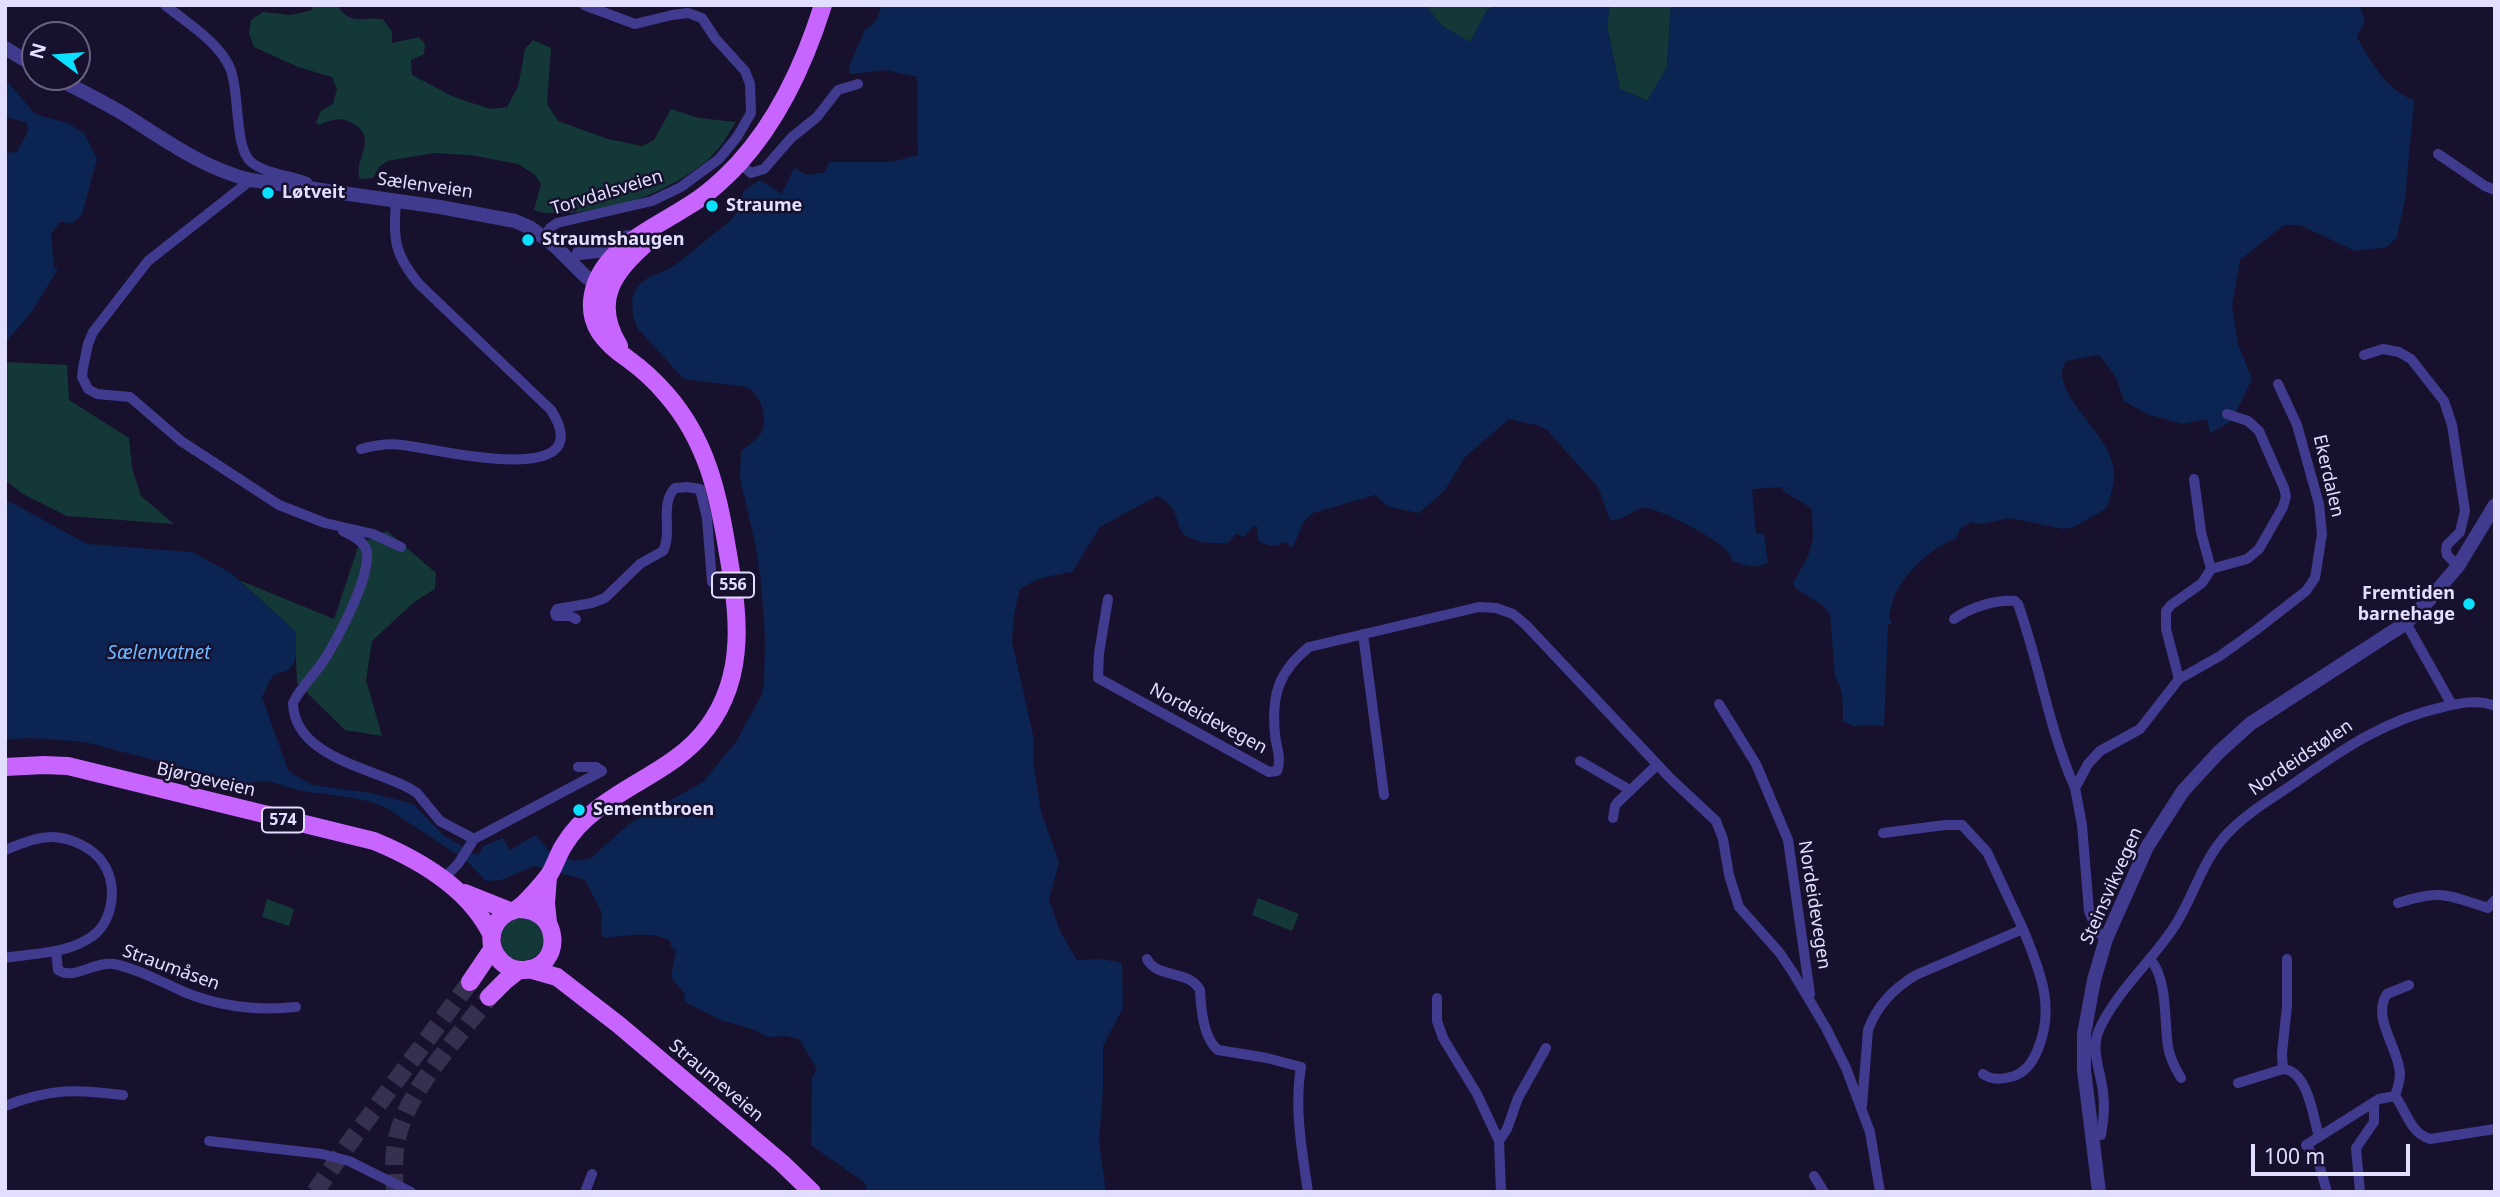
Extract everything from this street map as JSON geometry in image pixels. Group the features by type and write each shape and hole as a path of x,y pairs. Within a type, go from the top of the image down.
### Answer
{"main road":[{"name":"556","path":"604,278 739,163 780,107 801,65 823,5"},
{"name":"556","path":"553,941 546,903 548,877 569,837 592,812 663,769 685,752 707,728 731,679 737,648 738,621 732,577 718,496 705,456 678,408 630,360 618,344 607,320 604,278 625,246 687,207"},
{"name":"Bjørgeveien","path":"5,767 68,766 374,841 405,854 450,884"},
{"name":"Bjørgeveien","path":"5,774 42,770 99,775"},
{"name":"556","path":"524,970 500,961 492,942 498,921 514,910 548,877"},
{"name":"574","path":"450,884 485,903 514,910"},
{"name":"574","path":"450,884 477,911 492,942"},
{"path":"514,910 538,913 548,923"},
{"path":"489,997 505,981 546,959 553,941"},
{"name":"Straumeveien","path":"553,941 563,969 592,1006"},
{"path":"470,982 492,942"},
{"name":"Straumeveien","path":"524,970 557,977 619,1025 782,1163 812,1192"}],"street":[{"path":"165,5 211,43 230,67 247,158 258,166 307,182 311,188"},
{"name":"Torvdalsveien","path":"544,237 557,223 652,201 681,187 719,159 737,137 751,113 750,84 746,71 715,38 702,18 688,13 635,24 584,5"},
{"path":"5,48 21,58"},
{"path":"739,163 751,173 762,170 791,138 817,117 838,90 858,84"},
{"name":"Sælenveien","path":"81,91 199,161 251,180 503,218 524,225 544,237 586,277 604,278"},
{"path":"2438,154 2495,190"},
{"path":"251,180 181,232 145,265 93,332 85,353 82,377 88,389 97,394 130,397 181,441 271,500 362,542 367,550 368,560 360,586 328,655 293,703 296,719 314,742 332,757 417,793 468,849"},
{"path":"361,449 377,444 401,445 513,461 551,452 560,444 562,437 551,410 419,284 405,267 394,243 396,201"},
{"path":"579,253 598,251 626,237 643,233"},
{"name":"Sælenveien","path":"556,247 579,253 604,278"},
{"path":"2364,355 2383,349 2399,352 2411,359 2444,401 2452,425 2465,511 2460,531 2447,545 2446,550 2447,555 2458,566"},
{"name":"Ekerdalen","path":"2075,788 2100,751 2140,729 2179,679 2220,656 2256,630 2300,596 2315,578 2322,534 2319,504 2297,425 2278,384"},
{"path":"2179,679 2166,629 2166,611 2202,583 2211,569 2254,555 2281,513 2286,496 2259,431 2248,421 2227,414"},
{"path":"2194,479 2201,532 2211,569"},
{"path":"576,619 556,616 555,613 557,609 606,598 640,564 663,551 668,538 668,501 671,491 679,487 700,489 710,539 712,582 732,577"},
{"name":"Steinsvikvegen","path":"2099,1192 2083,1054 2094,980 2106,939 2147,847 2183,791 2218,753 2260,717 2406,623 2458,566 2495,505"},
{"path":"325,523 373,534 401,547"},
{"name":"Nordeidevegen","path":"1108,599 1099,653 1098,678 1269,772 1277,771 1280,762 1275,732 1275,696 1282,676 1293,659 1309,646 1479,607 1496,608 1513,614 1657,765 1716,821 1723,839 1729,875 1739,907 1779,952 1811,1000 1846,1068 1862,1109 1874,1152 1880,1192"},
{"path":"1954,619 1974,608 2009,600 2018,604 2044,701 2075,788 2082,825 2089,911 2097,931 2106,939"},
{"path":"2406,623 2452,705"},
{"path":"1363,634 1384,794"},
{"name":"Nordeidstølen","path":"2093,1137 2101,1135 2104,1115 2096,1038 2103,1022 2178,920 2212,853 2223,838 2244,818 2369,733 2411,715 2452,705 2484,702 2495,706"},
{"name":"Nordeidevegen","path":"1719,704 1756,764 1788,840 1811,1000"},
{"path":"1580,761 1630,790"},
{"path":"1613,818 1615,806 1657,765"},
{"path":"450,884 468,849 602,771 596,767 578,766"},
{"path":"1883,833 1945,824 1962,825 1987,852 2023,929 2045,988 2046,1027 2034,1058 2024,1071 2011,1077 1996,1079 1983,1074"},
{"path":"5,850 31,839 54,837 78,843 103,863 111,883 111,904 106,922 91,938 73,947 5,958"},
{"path":"2398,903 2425,894 2443,893 2488,908 2495,900"},
{"path":"1862,1109 1868,1030 1886,999 1916,975 2023,929"},
{"name":"Straumåsen","path":"55,951 58,970 64,975 71,975 93,965 113,964 221,1004 247,1009 296,1007"},
{"path":"1147,959 1150,965 1180,975 1196,984 1200,990 1208,1036 1217,1050 1301,1067 1300,1126 1308,1192"},
{"path":"2150,959 2159,973 2168,1047 2181,1078"},
{"path":"2283,1069 2287,959"},
{"path":"2409,985 2387,994 2382,1005 2382,1018 2394,1048 2400,1074 2395,1096 2414,1129 2424,1138 2438,1139 2495,1129"},
{"path":"1437,998 1437,1021 1443,1038 1477,1094 1499,1141 1501,1192"},
{"path":"1499,1141 1507,1129 1518,1098 1546,1048"},
{"path":"2238,1083 2283,1069 2292,1070 2300,1077 2319,1137"},
{"path":"5,1106 29,1096 56,1090 84,1090 123,1096"},
{"path":"2327,1192 2319,1164 2306,1145 2374,1103 2395,1096"},
{"path":"2360,1192 2356,1148 2374,1122 2374,1103"},
{"path":"209,1140 322,1154 349,1161 411,1192"},
{"path":"585,1192 592,1174"},
{"path":"1814,1176 1824,1192"}],"green space":[{"path":"313,5 337,5 347,16 358,19 383,19 392,32 392,43 419,37 425,44 424,54 411,60 412,75 454,97 490,109 507,107 518,87 525,49 533,40 551,48 547,104 558,121 608,139 642,146 654,140 671,109 699,118 736,122 714,154 683,178 640,198 595,210 554,213 534,210 541,184 534,174 518,164 470,155 434,153 387,161 379,167 373,178 360,179 365,142 360,129 339,119 319,125 316,122 321,111 333,104 337,89 332,77 298,67 254,47 249,33 251,20 263,12 291,15 312,10"},
{"path":"1425,5 1500,5 1487,10 1470,43 1441,25"},
{"path":"1610,5 1671,5 1667,67 1648,101 1620,89 1607,26"},
{"path":"5,362 67,365 69,400 129,438 132,468 141,496 174,524 67,516 23,494 5,480"},
{"path":"387,531 436,573 435,589 414,602 372,641 366,680 382,736 345,730 297,683 295,631 239,580 334,619 359,544"},
{"path":"1258,898 1299,914 1292,931 1252,915"},
{"path":"267,899 294,909 289,926 262,917"},
{"path":"522,917 537,924 544,939 537,954 522,961 507,954 500,939 507,924"}],"water":[{"name":"Sælenvatnet","path":"881,5 1425,5 1441,25 1470,42 1487,10 1500,5 1610,5 1607,26 1620,89 1647,101 1667,67 1671,5 2359,5 2364,22 2357,37 2362,46 2387,82 2414,100 2405,200 2397,237 2387,247 2355,251 2300,225 2284,225 2240,260 2232,305 2238,344 2252,379 2232,421 2210,433 2207,419 2182,424 2147,414 2124,401 2116,377 2099,355 2067,361 2062,374 2066,389 2111,458 2114,476 2107,508 2074,527 2063,529 2011,518 1980,524 1972,522 1960,529 1956,539 1939,547 1915,566 1895,593 1889,618 1891,624 1888,624 1884,726 1857,727 1843,722 1843,704 1835,677 1830,614 1822,605 1795,588 1793,583 1808,556 1813,539 1812,510 1783,491 1783,487 1752,489 1756,534 1764,534 1768,563 1759,566 1746,565 1733,561 1723,547 1702,533 1652,509 1640,509 1619,519 1610,520 1598,487 1547,430 1509,419 1465,457 1445,490 1419,513 1389,507 1375,495 1313,513 1304,521 1293,547 1289,546 1288,542 1270,546 1258,541 1257,526 1244,537 1236,534 1228,543 1194,540 1185,535 1174,511 1157,496 1100,527 1072,572 1038,580 1020,589 1014,614 1012,642 1033,735 1033,761 1041,812 1059,862 1049,900 1061,933 1077,960 1102,959 1122,963 1123,1008 1103,1046 1099,1142 1106,1192 867,1192 865,1183 811,1145 812,1076 817,1069 799,1039 785,1036 767,1037 755,1030 721,1020 685,1002 686,995 671,978 676,951 671,947 671,942 648,935 604,938 601,933 602,913 585,880 534,866 501,880 486,881 467,861 385,807 365,801 296,790 263,781 246,784 85,742 31,738 5,740 5,499 87,544 192,552 231,573 295,631 296,652 292,666 273,676 262,697 288,770 293,774 312,785 371,793 413,804 443,835 476,855 483,846 503,838 510,850 536,835 549,851 573,861 591,858 629,824 703,782 736,742 761,696 764,684 765,639 761,582 755,542 740,479 741,451 757,438 762,430 763,410 757,396 747,387 684,379 638,329 633,316 632,299 637,287 646,279 674,266 730,221 737,212 744,191 760,180 782,194 794,168 808,175 825,172 830,162 891,162 918,155 917,77 886,70 849,74 849,67 865,29 876,20"},
{"path":"5,79 35,114 67,123 84,133 97,159 82,215 72,223 60,222 51,234 54,268 58,269 31,313 5,343 5,153 17,152 28,131 27,123 5,116"}],"tunnel":[{"path":"315,1192 470,982"},
{"path":"395,1192 397,1138 412,1100 436,1064 489,997"}],"place":[{"name":"Løtveit","path":"268,193"},
{"name":"Straume","path":"712,206"},
{"name":"Straumshaugen","path":"528,240"},
{"name":"Fremtiden barnehage","path":"2469,604"},
{"name":"Sementbroen","path":"579,810"}]}
